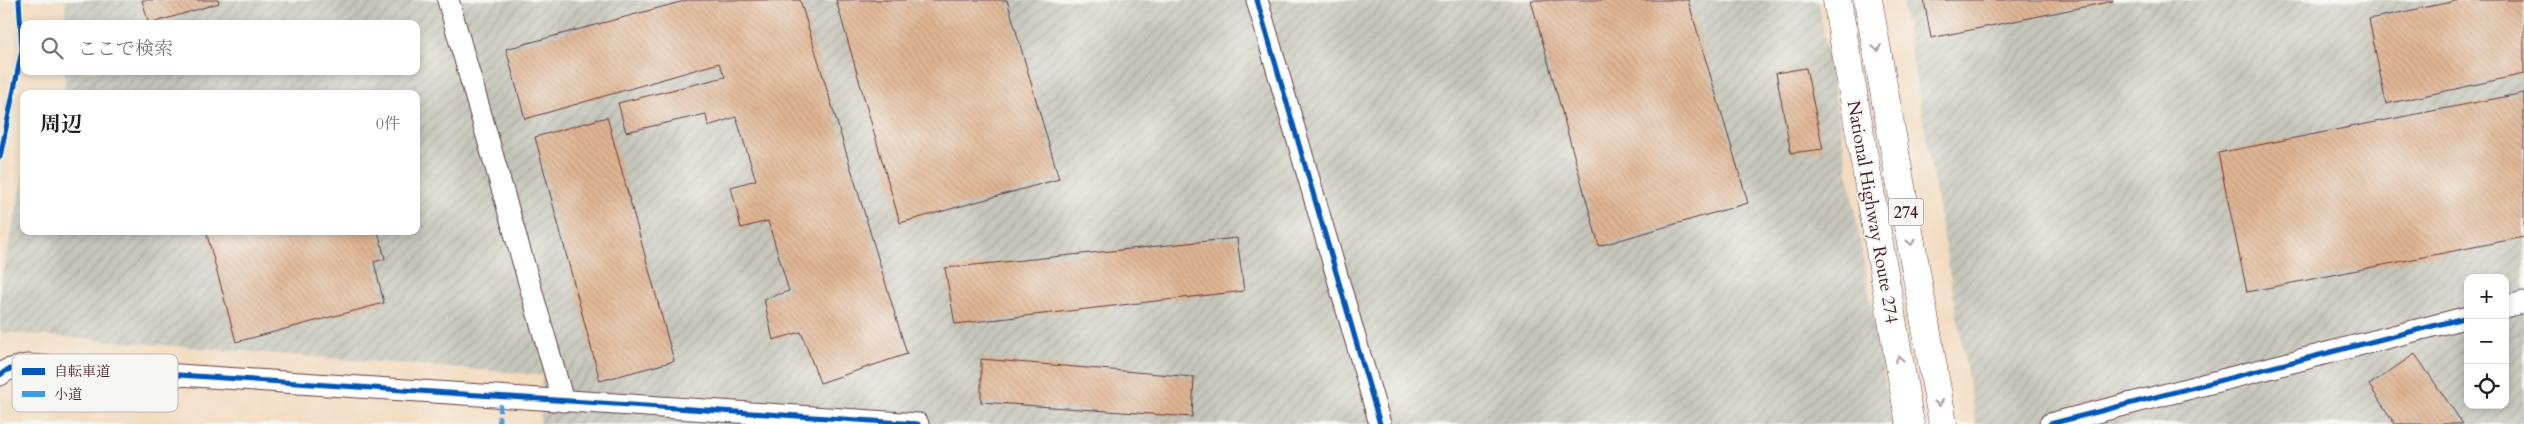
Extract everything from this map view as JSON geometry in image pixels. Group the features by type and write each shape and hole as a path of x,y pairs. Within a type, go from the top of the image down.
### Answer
{"highway":[{"name":"National Highway Route 274","path":"1837,0 1910,424"},
{"name":"National Highway Route 274","path":"1868,0 1943,424"}],"street":[{"path":"448,0 563,400"},
{"path":"1257,0 1380,424"},
{"path":"2509,306 2524,302"},
{"path":"2050,424 2464,318"},
{"path":"0,375 12,369"},
{"path":"178,375 918,424"}],"shaded area":[{"path":"65,0 1818,0 1892,424 540,424 542,375 0,332 0,287 20,193 20,235 420,235 420,90 64,90 65,75 420,75 420,20 66,20"},
{"path":"1902,0 2524,0 2524,424 1976,424"}],"building":[{"path":"142,0 218,0 219,3 162,20 148,20"},
{"path":"688,0 800,0 907,354 820,383 801,332 773,340 764,299 789,291 768,221 741,228 731,187 756,180 736,117 708,126 706,114 626,132 618,103 725,77 719,63 525,119 506,49"},
{"path":"836,0 1007,0 1059,179 900,223"},
{"path":"1531,0 1688,0 1748,203 1599,246"},
{"path":"1924,0 2113,0 2113,1 1931,38"},
{"path":"2461,0 2524,0 2524,74 2386,104 2369,19"},
{"path":"1806,68 1823,149 1791,153 1776,73"},
{"path":"2524,93 2524,237 2247,292 2218,153"},
{"path":"607,117 674,361 600,381 535,137"},
{"path":"207,235 379,235 385,259 374,262 384,303 236,342"},
{"path":"1237,238 1244,291 955,324 945,268"},
{"path":"2415,354 2463,424 2395,424 2369,385"},
{"path":"981,359 1194,377 1192,417 981,402"}],"marked path":[{"path":"499,424 501,397"}],"cycle path":[{"path":"19,0 20,20"},
{"path":"1257,0 1380,424"},
{"path":"0,157 20,60"},
{"path":"2050,424 2464,318"},
{"path":"0,375 12,369"},
{"path":"178,375 918,424"}]}
